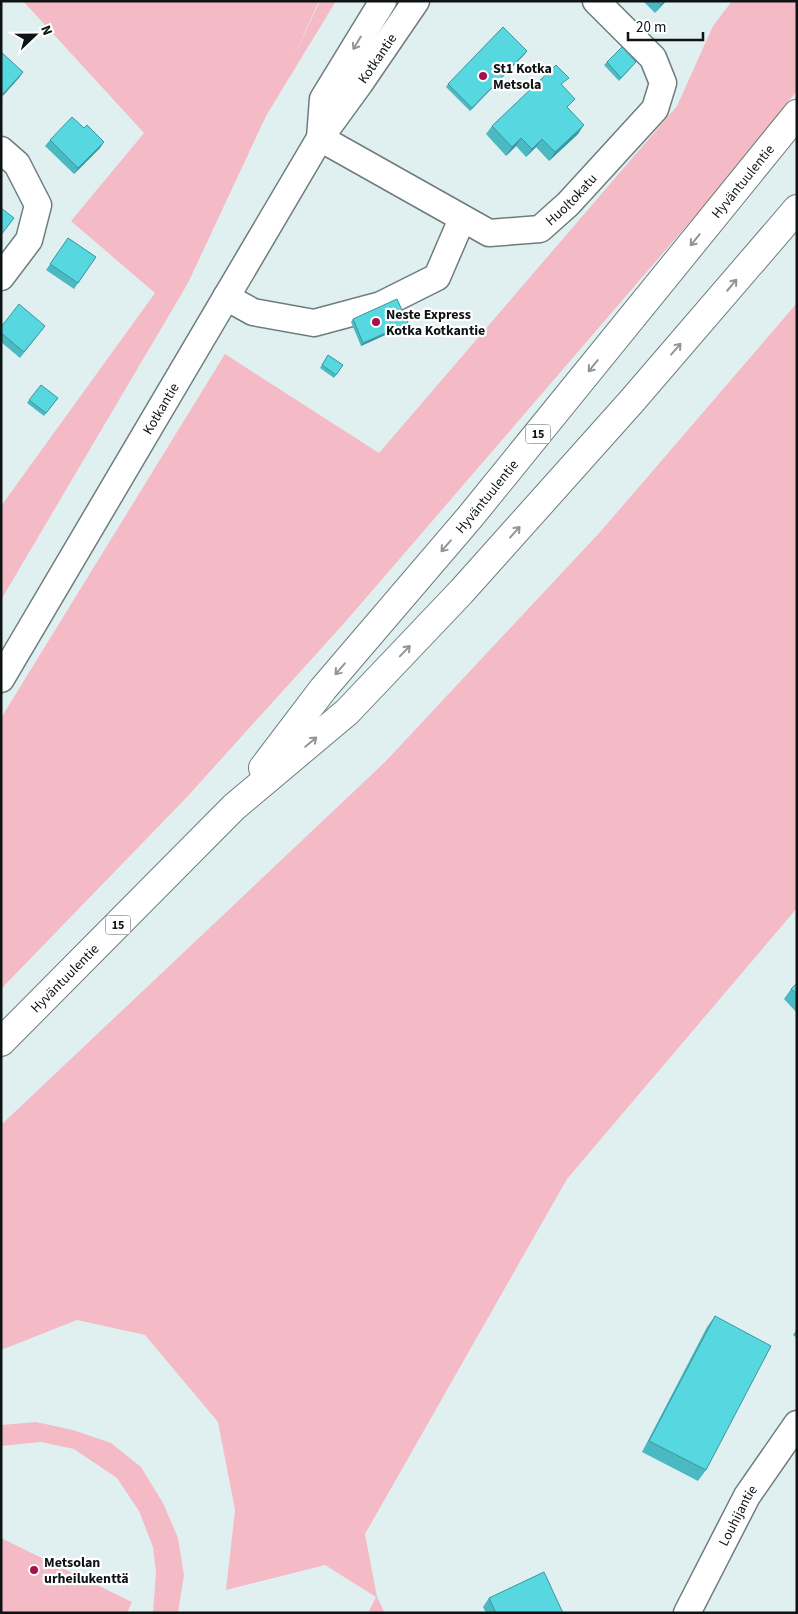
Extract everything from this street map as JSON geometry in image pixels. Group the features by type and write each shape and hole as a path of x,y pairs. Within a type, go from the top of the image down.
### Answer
{"highway":[{"name":"Hyväntuulentie","path":"234,807 323,690 470,517 797,114"},
{"name":"Hyväntuulentie","path":"1,1042 234,807 347,712 462,591 630,402 797,209"}],"street":[{"name":"Kotkantie","path":"320,138 323,99 383,1"},
{"name":"Kotkantie","path":"1,679 320,138 416,1"},
{"name":"Huoltokatu","path":"320,138 489,233 540,229 568,204 655,109 663,83 654,58 596,1"},
{"path":"1,150 17,164 38,205 29,240 1,277"},
{"path":"226,296 253,312 314,323 381,304 437,277 462,219"},
{"name":"Louhijantie","path":"687,1613 747,1496 797,1424"}],"shaded area":[{"path":"23,1 319,1 292,60 320,1 336,1 266,116 188,283 1,600 1,506 155,293 71,221 144,133"},
{"path":"732,1 797,1 797,91 719,188 347,620 186,798 1,989 1,718 225,354 379,453 677,106 713,26"},
{"path":"797,303 797,908 567,1179 365,1534 377,1597 385,1613 368,1613 376,1597 325,1565 226,1590 235,1510 218,1422 145,1335 77,1320 1,1350 1,1125 385,762 601,531"},
{"path":"36,1422 73,1430 111,1443 141,1467 163,1503 178,1538 184,1575 178,1613 153,1613 156,1573 153,1547 139,1511 117,1478 74,1449 41,1442 1,1446 1,1425"},
{"name":"Metsolan urheilukenttä","path":"1,1538 132,1602 127,1613 1,1613"}],"building":[{"path":"503,27 527,51 472,108 448,84"},
{"path":"622,47 636,62 621,78 607,62"},
{"path":"1,52 23,72 3,94 1,92"},
{"path":"556,65 569,78 561,84 575,99 567,107 584,125 555,152 542,139 532,149 521,138 512,147 492,126"},
{"path":"72,117 84,128 87,125 104,142 78,168 50,140"},
{"path":"1,208 14,218 1,235"},
{"path":"68,238 96,257 78,283 50,264"},
{"path":"397,299 408,323 363,343 353,319"},
{"path":"19,304 45,326 24,352 1,333 1,327"},
{"path":"328,355 343,365 336,375 322,365"},
{"path":"41,385 58,398 46,413 29,400"},
{"path":"797,983 797,994 791,989"},
{"path":"715,1316 771,1346 706,1470 649,1441"},
{"path":"544,1572 563,1613 496,1613 489,1598"}],"place":[{"name":"St1 Kotka Metsola","path":"483,76"},
{"name":"Neste Express Kotka Kotkantie","path":"376,322"},
{"name":"Metsolan urheilukenttä","path":"34,1570"}]}
